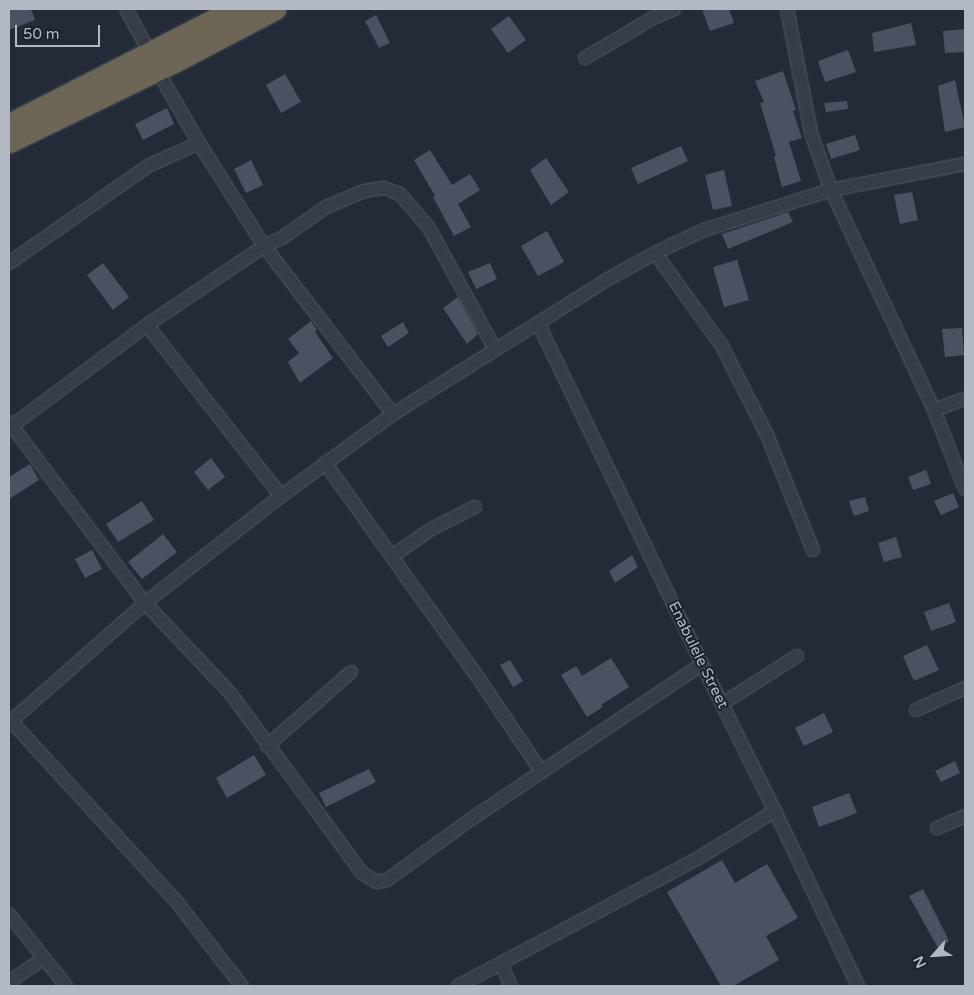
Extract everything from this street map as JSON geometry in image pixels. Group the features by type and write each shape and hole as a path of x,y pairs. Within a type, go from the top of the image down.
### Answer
{"highway":[{"path":"9,142 153,62 238,9"},
{"path":"9,126 275,9"}],"street":[{"path":"126,9 153,62 199,143 264,246 393,414"},
{"path":"585,58 654,18 674,9"},
{"path":"786,9 811,133 831,190 934,410 965,489"},
{"path":"9,263 148,166 199,143"},
{"path":"242,986 176,901 10,722 145,604 325,463 393,414 495,349 655,253 704,230 831,190 965,164"},
{"path":"495,349 429,228 400,194 384,188 364,191 326,207 282,238 264,246 147,324 10,425 145,604 231,694 267,746 362,873 377,882 387,880 541,771 702,664"},
{"path":"655,253 722,346 767,435 814,550"},
{"name":"Enabulele Street","path":"538,323 858,986"},
{"path":"147,324 281,496"},
{"path":"934,410 965,398"},
{"path":"325,463 541,771"},
{"path":"392,556 433,528 475,507"},
{"path":"722,704 797,656"},
{"path":"267,746 351,672"},
{"path":"916,710 965,688"},
{"path":"458,986 697,859 775,811"},
{"path":"937,828 965,816"},
{"path":"9,914 66,986"},
{"path":"9,982 44,958"},
{"path":"500,964 511,986"}],"building":[{"path":"9,9 31,9 35,20 9,30"},
{"path":"702,9 729,9 734,23 710,31"},
{"path":"376,15 390,43 379,48 365,21"},
{"path":"509,16 526,40 508,53 491,29"},
{"path":"911,23 916,45 874,52 872,33"},
{"path":"965,29 965,52 945,53 943,31"},
{"path":"848,50 856,72 825,82 818,61"},
{"path":"783,71 796,110 793,111 802,138 789,142 801,181 782,187 774,157 776,156 760,103 764,102 755,81"},
{"path":"285,74 301,102 281,113 266,85"},
{"path":"955,80 965,127 945,132 938,86"},
{"path":"847,101 848,109 826,112 824,103"},
{"path":"167,108 174,124 143,140 135,124"},
{"path":"855,135 860,150 831,159 826,144"},
{"path":"681,146 688,161 638,184 631,168"},
{"path":"430,150 452,185 470,174 480,190 458,204 471,227 454,236 433,197 435,196 414,160"},
{"path":"546,158 569,192 551,205 530,170"},
{"path":"251,160 263,185 246,193 234,169"},
{"path":"724,170 732,206 713,210 705,175"},
{"path":"912,192 918,220 900,224 894,195"},
{"path":"788,212 793,222 728,249 722,234"},
{"path":"547,231 564,262 538,276 521,246"},
{"path":"737,260 749,300 724,307 713,267"},
{"path":"103,263 129,297 113,310 87,275"},
{"path":"490,263 497,279 476,289 468,272"},
{"path":"458,297 478,334 467,344 443,308"},
{"path":"311,321 317,330 315,332 333,358 300,383 288,362 299,353 288,339"},
{"path":"403,322 409,333 388,347 381,336"},
{"path":"962,328 964,355 945,357 942,329"},
{"path":"211,458 225,477 208,490 194,472"},
{"path":"30,464 39,480 9,499 9,477"},
{"path":"926,470 931,484 913,490 908,477"},
{"path":"953,493 959,507 941,515 934,501"},
{"path":"865,497 869,511 854,516 849,501"},
{"path":"142,501 154,520 118,542 106,524"},
{"path":"163,534 177,552 142,579 128,562"},
{"path":"896,537 902,557 884,562 878,543"},
{"path":"92,550 102,569 85,578 75,559"},
{"path":"632,555 638,567 615,583 609,571"},
{"path":"949,603 956,622 931,631 924,612"},
{"path":"927,645 939,670 914,681 903,656"},
{"path":"611,658 629,687 601,705 603,707 587,717 561,675 576,666 582,676"},
{"path":"510,660 523,681 513,687 500,665"},
{"path":"824,713 833,732 804,746 795,728"},
{"path":"254,755 266,775 227,798 216,778"},
{"path":"955,761 960,773 941,782 935,771"},
{"path":"369,769 376,782 326,807 319,793"},
{"path":"849,793 857,813 819,827 812,807"},
{"path":"722,860 735,883 767,864 798,918 766,936 779,960 733,986 721,986 667,892"},
{"path":"923,889 949,941 939,950 909,896"}]}
